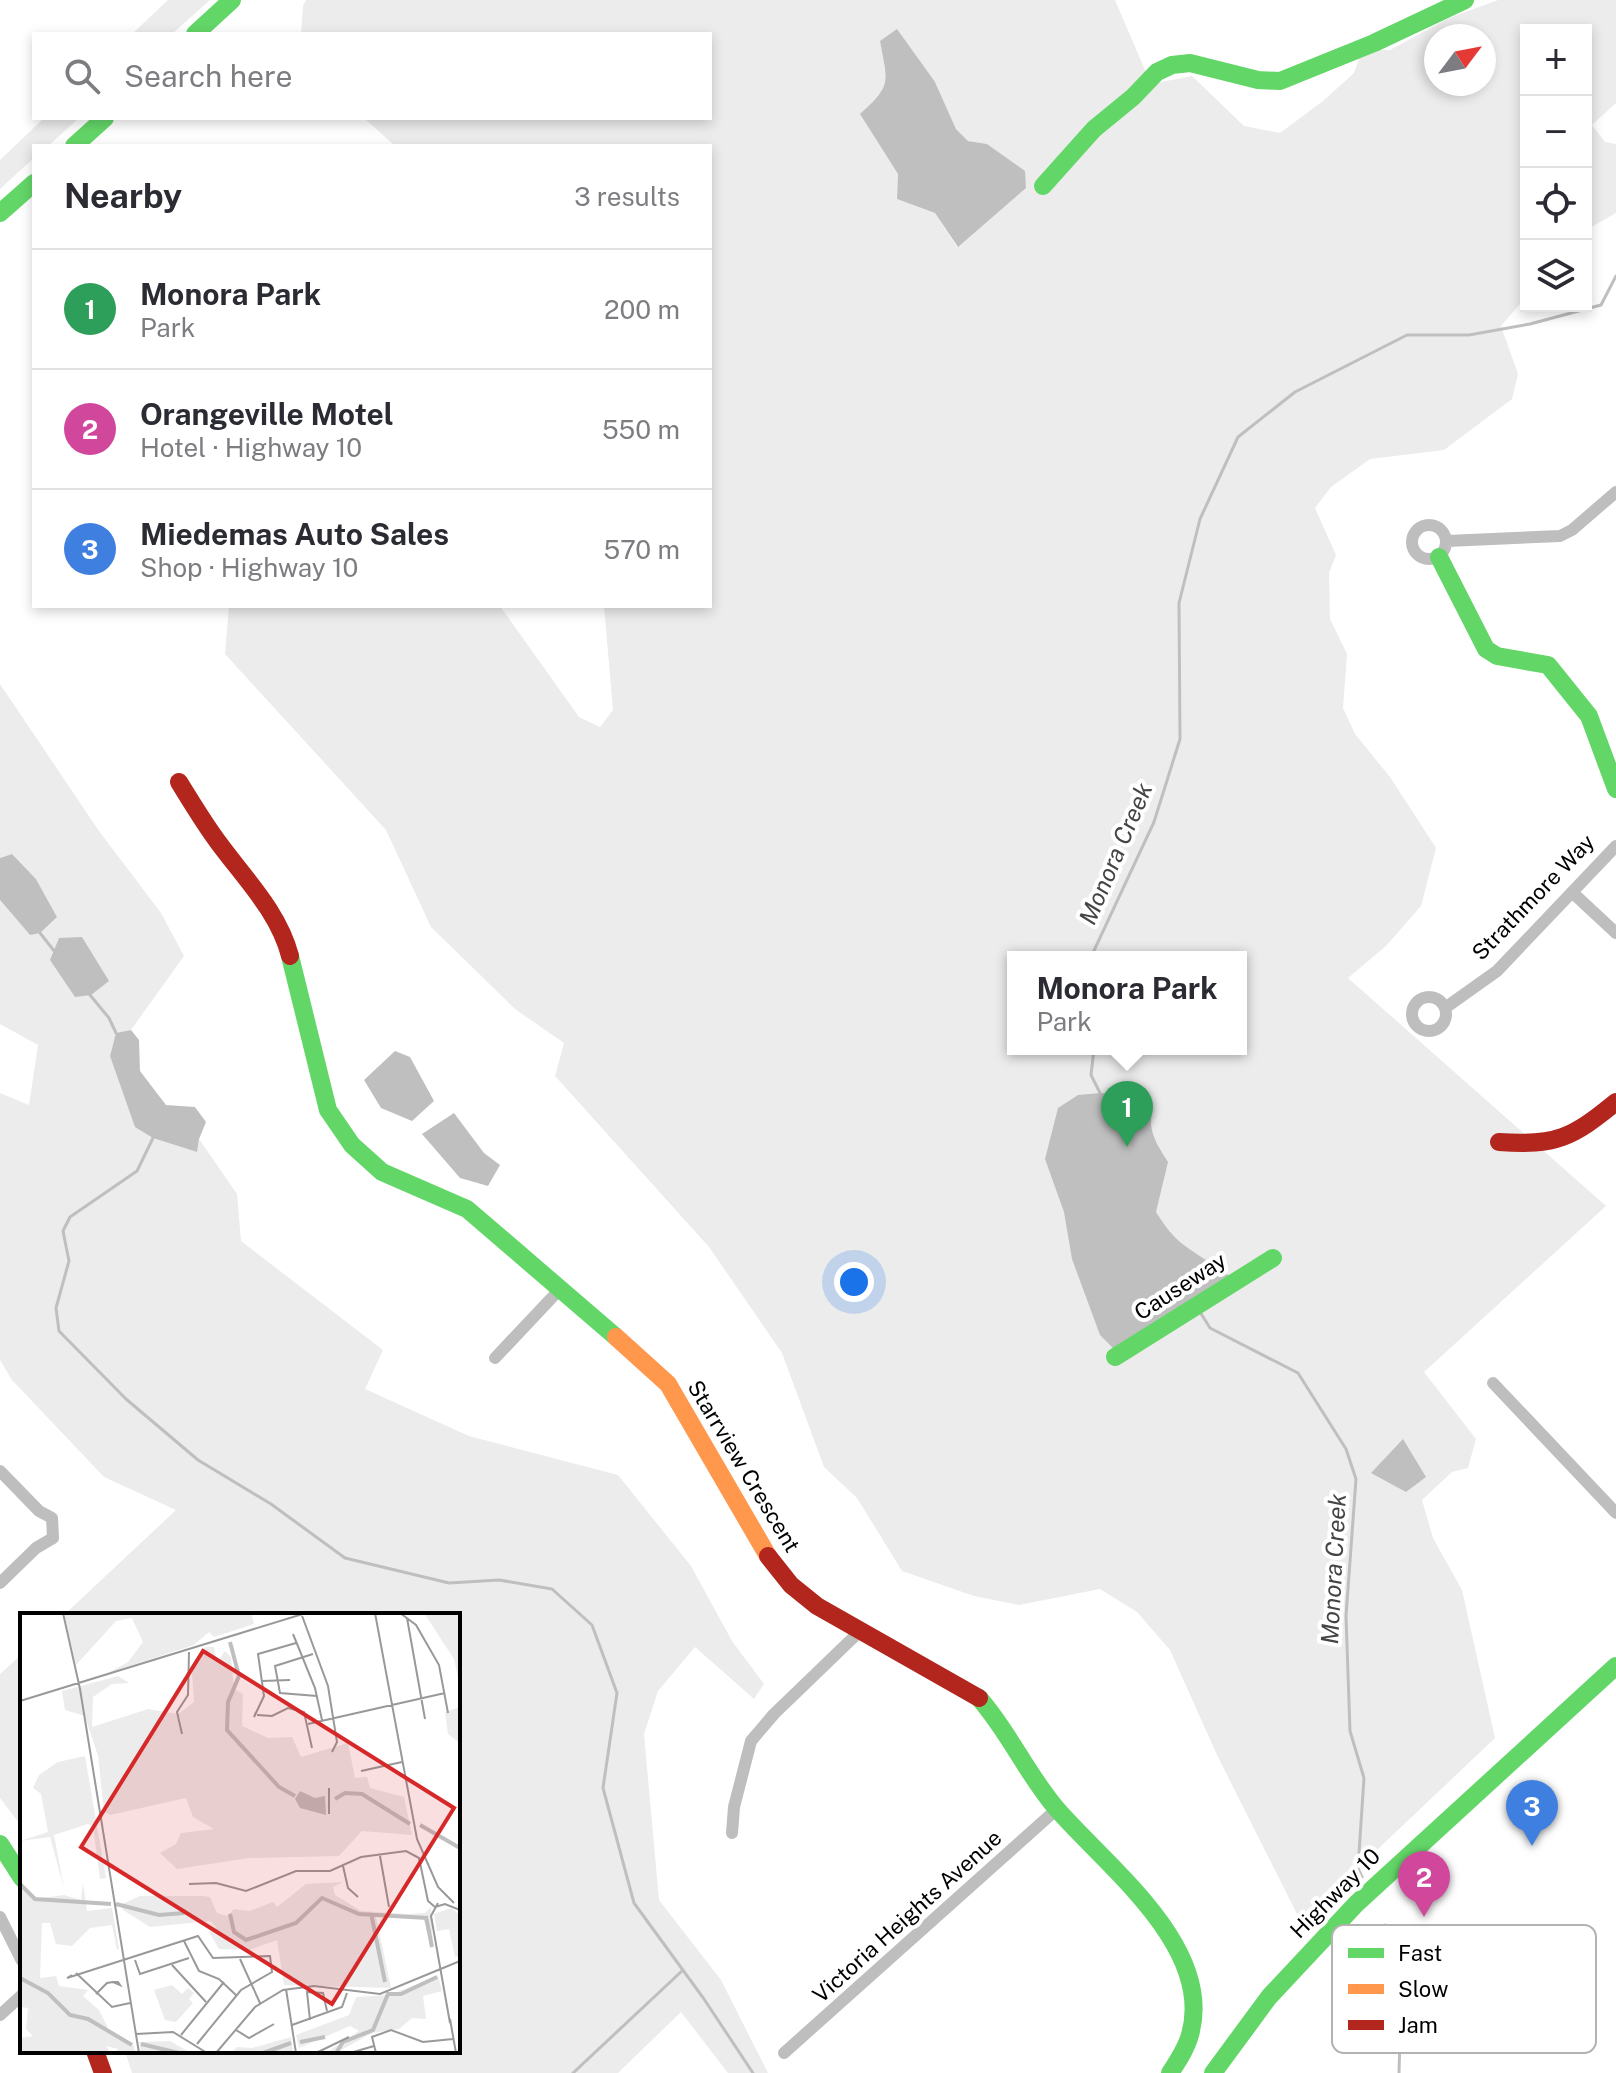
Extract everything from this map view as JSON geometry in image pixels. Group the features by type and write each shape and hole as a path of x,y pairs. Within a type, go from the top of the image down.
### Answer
{"main road":[{"path":"197,32 232,0"},
{"path":"1043,186 1092,131 1157,72 1172,65 1190,63 1258,80 1280,81 1374,43 1465,0"},
{"path":"76,144 103,120"},
{"path":"0,213 32,185"},
{"path":"1443,549 1486,649 1497,656 1548,665 1589,716 1616,789"},
{"name":"Starrview Crescent","path":"179,782 213,835 265,903 286,941 328,1110 352,1145 382,1172 467,1209 668,1384 768,1557 781,1573 817,1606 980,1699 1002,1728 1032,1778 1057,1809 1161,1921 1180,1949 1192,1997 1191,2031 1170,2073"},
{"path":"1499,1142 1534,1144 1565,1140 1616,1102"},
{"name":"Causeway","path":"1115,1357 1273,1258"},
{"name":"Highway 10","path":"1336,1925 1435,1829 1616,1666"},
{"path":"0,1844 20,1875"},
{"name":"Highway 10","path":"1213,2073 1276,1987 1332,1929"},
{"path":"96,2053 103,2073"}],"street":[{"path":"1443,549 1560,536 1572,530 1616,492"},
{"name":"Strathmore Way","path":"1445,1008 1497,971 1616,846"},
{"path":"1573,893 1616,933"},
{"path":"495,1358 561,1288"},
{"path":"1493,1383 1616,1513"},
{"path":"0,1471 39,1511 52,1518 54,1532 53,1538 36,1548 0,1583"},
{"path":"732,1833 734,1807 751,1741 774,1714 859,1632"},
{"name":"Victoria Heights Avenue","path":"784,2053 1057,1809"},
{"path":"0,1917 20,1957"},
{"path":"0,2015 20,1997"}],"shaded area":[{"path":"168,0 210,0 174,32 134,32"},
{"path":"306,0 1115,0 1151,84 1192,76 1244,126 1280,133 1354,73 1362,50 1390,50 1424,32 1424,96 1496,96 1496,24 1438,24 1498,0 1616,0 1616,103 1592,125 1592,24 1520,24 1520,304 1501,326 1518,374 1512,399 1444,450 1370,459 1331,487 1315,508 1336,555 1329,573 1330,619 1347,654 1343,708 1355,734 1390,777 1436,848 1421,906 1386,946 1348,978 1606,1206 1424,1372 1476,1439 1468,1468 1452,1472 1422,1500 1433,1538 1462,1590 1495,1738 1301,1922 1217,1755 1170,1650 1137,1612 1100,1589 1019,1605 974,1596 902,1571 857,1498 824,1467 782,1353 709,1247 555,1076 564,1043 515,1009 431,927 386,830 225,654 229,608 501,608 579,717 600,727 613,710 604,608 712,608 712,144 393,144 366,120 712,120 712,32 301,32","holes":["880,41 935,82 956,129 968,141 987,144 1024,171 1025,189 957,247 935,213 897,199 898,174 861,114 878,96 885,82"]},
{"path":"897,29 935,82 956,129 968,141 987,144 1025,171 1026,188 958,247 935,213 897,199 898,174 860,114 883,89 885,74 880,41"},
{"path":"42,120 77,120 50,144 32,144 32,160 0,189 0,160"},
{"path":"1592,125 1605,142 1616,144 1616,213 1592,227"},
{"path":"0,684 99,831 161,913 184,956 131,1030 116,1034 110,1056 141,1130 153,1138 197,1152 199,1139 237,1194 241,1241 383,1350 365,1389 469,1436 618,1475 691,1566 732,1641 764,1684 754,1699 695,1647 658,1691 644,1734 659,1900 721,1980 768,2073 728,2073 681,2012 618,2073 132,2073 126,2053 460,2053 460,1613 66,1613 176,1510 104,1477 12,1380 0,1360 0,1093 29,1105 38,1045 0,1024 0,900 30,935 57,917 36,879 12,854 0,858"},
{"path":"12,854 36,879 57,917 40,933 30,935 0,900 0,858"},
{"path":"82,937 109,981 91,995 75,997 50,960 59,938"},
{"path":"131,1030 139,1040 140,1071 166,1105 195,1107 206,1122 197,1152 153,1138 135,1127 110,1056 116,1033"},
{"path":"395,1051 410,1057 434,1101 412,1121 381,1108 364,1080"},
{"path":"1101,1093 1148,1097 1153,1134 1168,1162 1156,1212 1178,1240 1232,1276 1115,1350 1100,1335 1072,1259 1064,1212 1045,1159 1058,1108 1078,1095"},
{"path":"454,1113 484,1153 500,1165 488,1186 460,1178 422,1134"},
{"path":"1403,1439 1426,1477 1406,1492 1371,1473"},
{"path":"20,1656 20,1824 0,1798 0,1674"}],"waterway":[{"name":"Monora Creek","path":"1094,951 1154,822 1180,739 1179,603 1200,519 1238,437 1295,392 1407,335 1469,335 1530,324 1601,305 1616,276"},
{"path":"40,933 55,952"},
{"path":"90,995 109,1018 116,1033"},
{"name":"Monora Creek","path":"1093,1055 1091,1075 1101,1095"},
{"path":"153,1138 137,1171 70,1217 63,1231 69,1261 56,1308 59,1331 126,1399 198,1460 271,1504 345,1558 449,1583 499,1580 552,1589 592,1625 617,1693 603,1788 634,1903 753,2073"},
{"name":"Monora Creek","path":"1200,1312 1210,1328 1298,1373 1346,1449 1356,1479 1346,1616 1350,1731 1364,1778 1358,1868 1362,1877"},
{"path":"573,2073 683,1970"},
{"name":"Monora Creek","path":"1399,2073 1400,2053"}],"traffic: fast":[{"path":"197,32 232,0"},
{"path":"1043,186 1094,129 1133,97 1157,72 1172,65 1190,63 1258,80 1280,81 1374,43 1465,0"},
{"path":"76,144 103,120"},
{"path":"0,213 32,185"},
{"path":"1439,557 1486,649 1497,656 1548,665 1589,716 1616,789"},
{"path":"290,956 328,1110 352,1145 382,1172 467,1209 616,1337"},
{"path":"1115,1357 1273,1258"},
{"path":"1336,1925 1616,1666"},
{"path":"979,1698 1056,1808 1152,1911 1172,1940 1187,1971 1194,2002 1190,2035 1170,2073"},
{"path":"0,1844 20,1875"},
{"path":"1213,2073 1269,1997 1332,1930"}],"traffic: slow":[{"path":"616,1337 668,1384 768,1556"}],"traffic: jam":[{"path":"179,782 213,835 267,907 290,956"},
{"path":"1499,1142 1549,1141 1562,1137 1575,1132 1616,1102"},
{"path":"768,1556 791,1585 817,1606 979,1698"},
{"path":"96,2053 103,2073"}],"place":[{"name":"Monora Park","path":"1127,1147"},
{"name":"Miedemas Auto Sales","path":"1532,1846"},
{"name":"Orangeville Motel","path":"1424,1917"}]}
